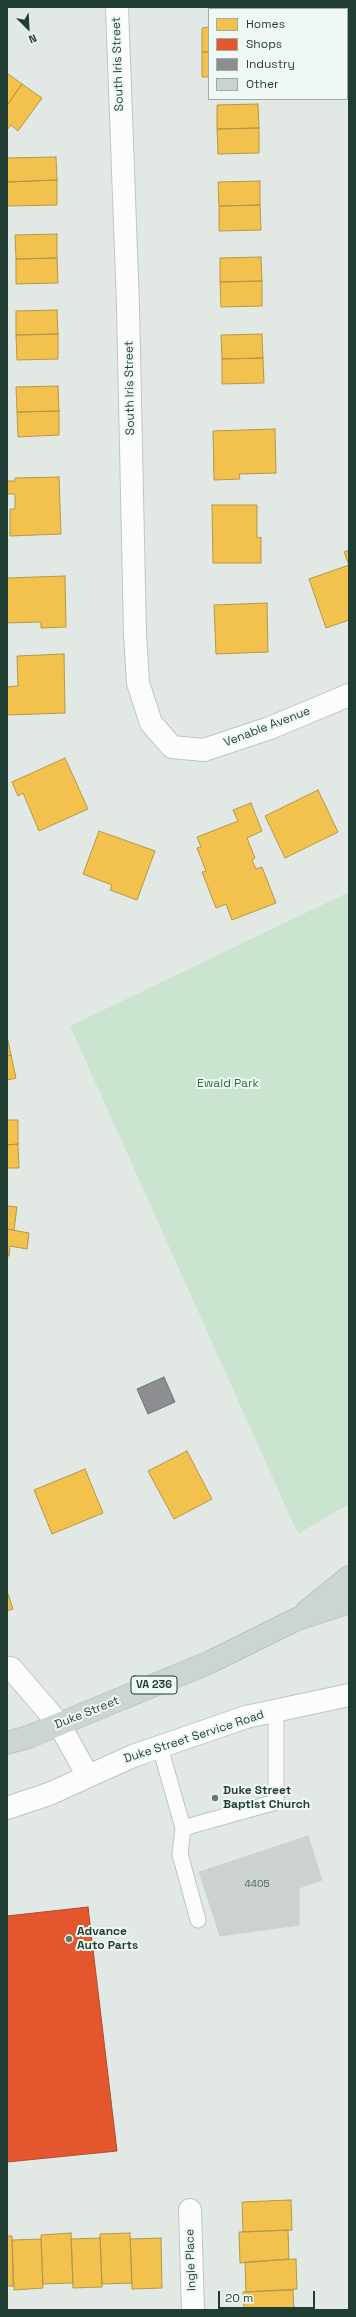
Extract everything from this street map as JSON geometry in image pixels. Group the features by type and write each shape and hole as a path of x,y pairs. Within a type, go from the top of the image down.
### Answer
{"main road":[{"name":"Duke Street","path":"297,1619 349,1577"},
{"name":"Duke Street","path":"7,1743 59,1724 208,1663 297,1619 349,1602"}],"street":[{"name":"South Iris Street","path":"117,7 128,306 135,634 138,683 151,723 172,748 184,748"},
{"name":"Venable Avenue","path":"184,748 204,750 270,728 349,695"},
{"path":"7,1670 11,1668 59,1724 88,1776"},
{"name":"Duke Street Service Road","path":"7,1808 48,1794 134,1756 246,1717 349,1695"},
{"name":"Ingle Place","path":"190,2210 193,2310"}],"lane":[{"path":"184,1828 276,1802 276,1711"},
{"path":"160,1747 184,1828 180,1854 198,1920"}],"green space":[{"name":"Ewald Park","path":"349,892 349,1504 298,1534 70,1026"}],"building: Homes":[{"path":"208,27 208,52 202,52 202,28"},
{"path":"202,52 208,52 208,77 202,77"},
{"path":"7,73 22,84 7,105"},
{"path":"22,84 42,98 18,131 11,125 7,130 7,105"},
{"path":"258,104 259,128 217,129 217,105"},
{"path":"259,128 259,153 218,154 217,129"},
{"path":"56,157 57,180 7,182 7,158"},
{"path":"57,180 57,205 7,206 7,182"},
{"path":"260,181 260,205 219,206 218,182"},
{"path":"260,205 261,230 219,231 219,206"},
{"path":"57,234 57,258 16,259 15,235"},
{"path":"261,257 262,281 220,282 220,258"},
{"path":"57,258 58,283 16,284 16,259"},
{"path":"262,281 262,306 221,307 220,282"},
{"path":"57,310 58,334 16,335 16,311"},
{"path":"58,334 58,359 17,360 16,335"},
{"path":"262,334 263,358 222,359 221,335"},
{"path":"263,358 264,383 222,384 222,359"},
{"path":"58,386 59,411 17,412 16,387"},
{"path":"59,411 59,435 18,437 17,412"},
{"path":"275,429 276,473 239,474 240,479 214,480 213,431"},
{"path":"59,477 61,534 10,536 10,509 15,509 15,494 7,494 7,481 15,481 15,478"},
{"path":"212,505 257,505 257,538 261,537 261,563 213,563"},
{"path":"349,550 349,565 344,552"},
{"path":"349,565 349,620 326,628 309,579"},
{"path":"65,576 66,627 41,628 41,622 7,623 7,578"},
{"path":"267,603 268,652 216,654 214,605"},
{"path":"64,654 65,713 7,715 7,687 18,686 17,656"},
{"path":"65,758 88,809 39,831 23,793 18,796 12,782"},
{"path":"318,790 338,832 285,858 265,816"},
{"path":"251,803 262,831 247,838 255,858 252,860 256,869 262,867 276,903 232,920 226,904 216,908 202,872 206,871 197,848 201,847 197,837 238,821 233,810"},
{"path":"99,831 155,851 137,900 110,890 112,885 83,874"},
{"path":"7,1036 11,1055 7,1056"},
{"path":"11,1055 16,1078 7,1080 7,1056"},
{"path":"7,1120 18,1120 18,1144 7,1145"},
{"path":"18,1144 19,1168 7,1168 7,1145"},
{"path":"7,1206 17,1207 14,1230 7,1229"},
{"path":"7,1229 29,1233 27,1249 10,1246 9,1256 7,1256"},
{"path":"187,1451 212,1499 174,1519 148,1471"},
{"path":"85,1469 103,1513 52,1534 34,1490"},
{"path":"7,1591 13,1609 7,1611"},
{"path":"291,2200 292,2230 243,2232 242,2202"},
{"path":"288,2230 289,2259 240,2263 239,2232"},
{"path":"71,2233 73,2283 43,2284 41,2235"},
{"path":"130,2233 132,2283 102,2284 100,2234"},
{"path":"7,2236 12,2236 13,2286 7,2286"},
{"path":"100,2238 102,2287 73,2288 71,2239"},
{"path":"161,2238 162,2288 132,2289 130,2239"},
{"path":"41,2239 43,2288 14,2290 12,2240"},
{"path":"296,2259 297,2289 246,2292 245,2262"},
{"path":"293,2290 294,2310 244,2310 243,2292"}],"building: Shops":[{"path":"88,1907 117,2151 7,2162 7,1916"}],"building: Industry":[{"path":"164,1377 175,1402 148,1414 137,1389"}],"building: Other":[{"path":"308,1836 322,1880 299,1888 299,1925 220,1936 199,1872"}],"place":[{"name":"Duke Street Baptist Church","path":"215,1798"},
{"name":"Advance Auto Parts","path":"69,1939"}]}
